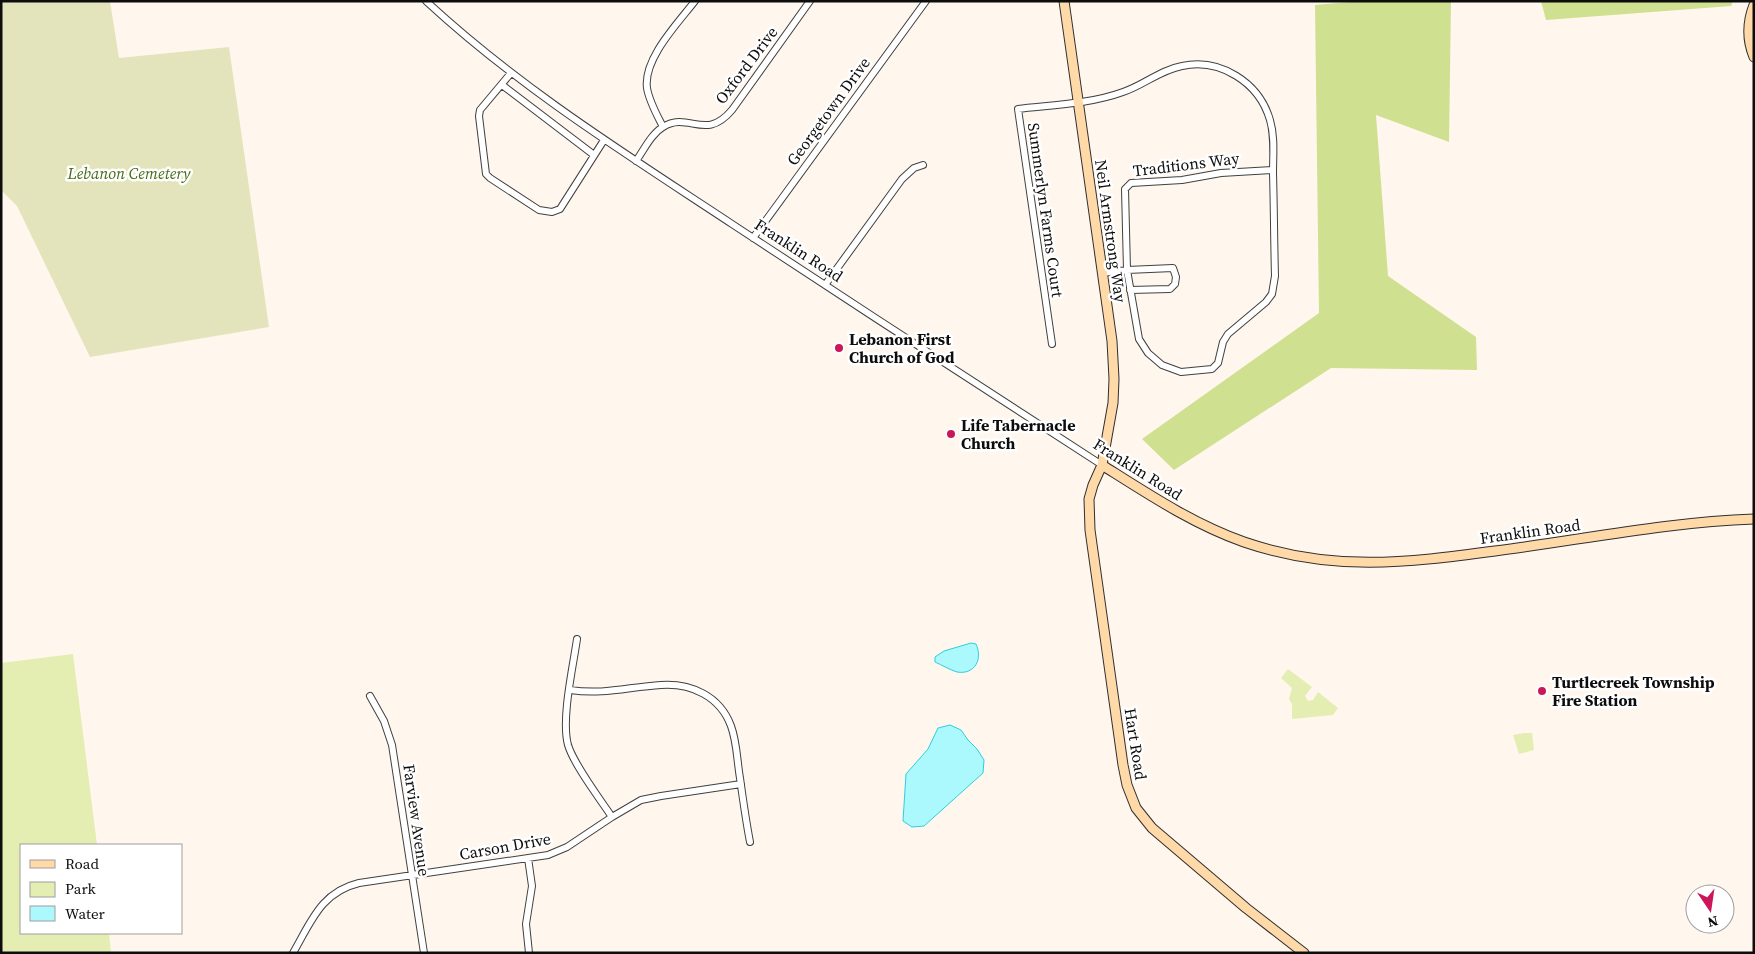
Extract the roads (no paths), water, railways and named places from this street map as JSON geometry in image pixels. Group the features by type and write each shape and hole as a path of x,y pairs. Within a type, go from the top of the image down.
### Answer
{"main road":[{"name":"Neil Armstrong Way","path":"1064,1 1112,341 1113,403 1102,464"},
{"path":"1754,5 1748,38 1754,57"},
{"name":"Franklin Road","path":"1102,464 1184,516 1218,532 1280,552 1340,562 1414,562 1688,524 1754,519"},
{"name":"Hart Road","path":"1102,464 1089,499 1090,530 1123,765 1130,794 1136,808 1152,828 1246,908 1304,953"}],"street":[{"name":"Franklin Road","path":"426,1 512,73 604,140 1102,464"},
{"path":"636,161 654,135 663,127 649,97 647,73 656,55 695,1"},
{"name":"Oxford Drive","path":"663,127 677,122 708,126 722,120 732,110 810,1"},
{"name":"Georgetown Drive","path":"753,238 926,1"},
{"name":"Traditions Way","path":"1078,101 1112,96 1146,82 1167,69 1194,64 1214,66 1239,77 1256,92 1263,103 1273,132 1275,276 1272,294 1266,302 1228,334 1223,342 1216,367 1181,372 1162,365 1148,353 1139,339 1127,270 1125,189 1132,183 1182,180 1221,173 1273,170"},
{"path":"512,73 480,110 478,116 486,174 490,178 539,210 552,212 560,209 604,140"},
{"path":"502,85 594,155"},
{"name":"Summerlyn Farms Court","path":"1052,344 1018,109 1078,101"},
{"path":"825,285 902,179 914,168 923,165"},
{"path":"1102,273 1173,268 1176,277 1175,284 1170,289 1130,290"},
{"path":"577,639 566,721 569,746 581,769 612,817"},
{"path":"570,690 592,693 675,685 700,692 720,707 734,735 750,842"},
{"name":"Farview Avenue","path":"370,696 384,721 391,739 424,953"},
{"name":"Carson Drive","path":"293,953 318,910 328,898 336,892 359,883 558,852 632,804 646,799 740,784"},
{"path":"528,858 532,886 526,924 529,953"}],"water":[{"path":"971,643 976,644 979,655 976,665 969,671 957,672 935,662 935,657 944,651"},
{"path":"950,725 961,730 977,749 984,760 983,773 924,826 912,827 903,821 906,774 928,749 938,728"}],"place":[{"name":"Lebanon First Church of God","path":"839,348"},
{"name":"Life Tabernacle Church","path":"951,434"},
{"name":"Turtlecreek Township Fire Station","path":"1542,691"}],"park label":[{"name":"Lebanon Cemetery","path":"129,173"}]}
